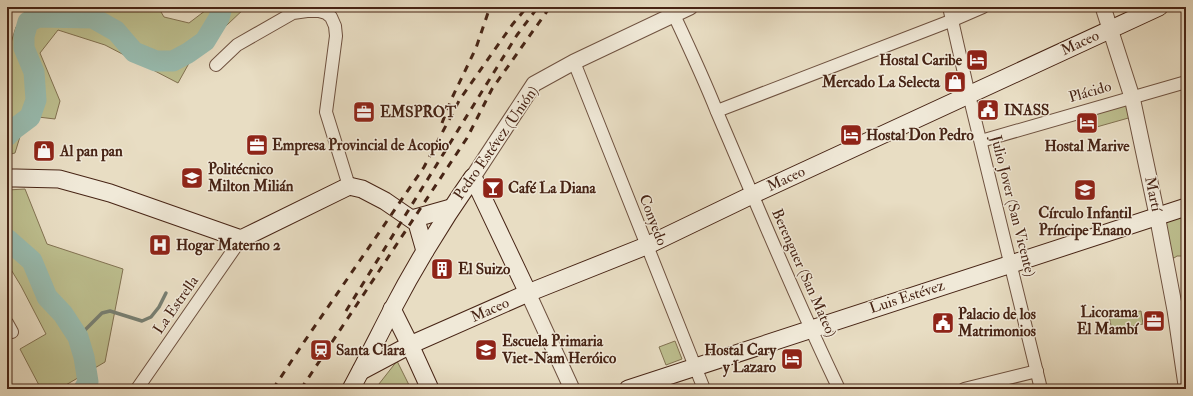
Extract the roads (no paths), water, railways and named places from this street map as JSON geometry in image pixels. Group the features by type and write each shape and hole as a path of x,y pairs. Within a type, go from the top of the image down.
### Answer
{"main road":[{"name":"Maceo","path":"361,371 410,345 528,293 646,246 752,195 1159,7"},
{"name":"Pedro Estévez (Unión)","path":"351,389 392,310 425,251 451,208 473,177"},
{"path":"473,177 528,293"},
{"path":"11,178 59,179 110,193 241,239 349,186 362,189 417,223 425,251"},
{"name":"Luis Estévez","path":"628,389 1157,215 1186,207"},
{"path":"412,219 451,208"},
{"path":"392,310 430,389"}],"street":[{"name":"Pedro Estévez (Unión)","path":"473,177 534,84 574,62 690,7"},
{"name":"Julio Jover (San Vicente)","path":"949,7 1042,389"},
{"path":"717,111 983,7"},
{"name":"Martí","path":"1103,7 1132,97 1157,215 1180,309 1186,385"},
{"path":"216,66 237,45 293,13 319,11 326,13 336,26 336,36 326,112 349,186"},
{"name":"Berenguer (San Mateo)","path":"674,15 717,111 810,329 840,389"},
{"name":"Conyedo","path":"574,62 704,389"},
{"name":"Plácido","path":"981,141 1186,82"},
{"name":"La Estrella","path":"137,389 241,239"},
{"path":"528,293 572,389"},
{"path":"964,389 1037,371"}],"waterway":[{"path":"7,136 30,117 36,100 34,72 24,48 24,36 28,22 38,17 93,18 116,31 134,52 156,61 173,61 205,41 219,18 222,7"},
{"path":"7,239 32,261 47,297 63,314 78,337 84,357 88,382 84,389"},
{"path":"78,337 102,313 110,311 142,321 151,317 159,307 166,293"}],"railway":[{"path":"442,123 451,100 476,48 490,7"},
{"path":"273,389 424,167 460,99 512,25 527,7"},
{"path":"346,311 517,35 538,7"},
{"path":"301,389 467,138 492,89 550,7"}],"place":[{"name":"Hostal Caribe","path":"977,60"},
{"name":"Mercado La Selecta","path":"955,82"},
{"name":"INASS","path":"988,110"},
{"name":"EMSPROT","path":"364,112"},
{"name":"Hostal Marive","path":"1087,123"},
{"name":"Hostal Don Pedro","path":"851,135"},
{"name":"Empresa Provincial de Acopio","path":"257,145"},
{"name":"Al pan pan","path":"44,151"},
{"name":"Politécnico Milton Milián","path":"192,178"},
{"name":"Café La Diana","path":"493,188"},
{"name":"Círculo Infantil Príncipe Enano","path":"1085,190"},
{"name":"Hogar Materno 2","path":"160,245"},
{"name":"El Suizo","path":"442,269"},
{"name":"Licorama El Mambí","path":"1154,321"},
{"name":"Palacio de los Matrimonios","path":"943,323"},
{"name":"Santa Clara","path":"321,350"},
{"name":"Escuela Primaria Viet-Nam Heróico","path":"486,350"},
{"name":"Hostal Cary y Lazaro","path":"792,359"}]}
